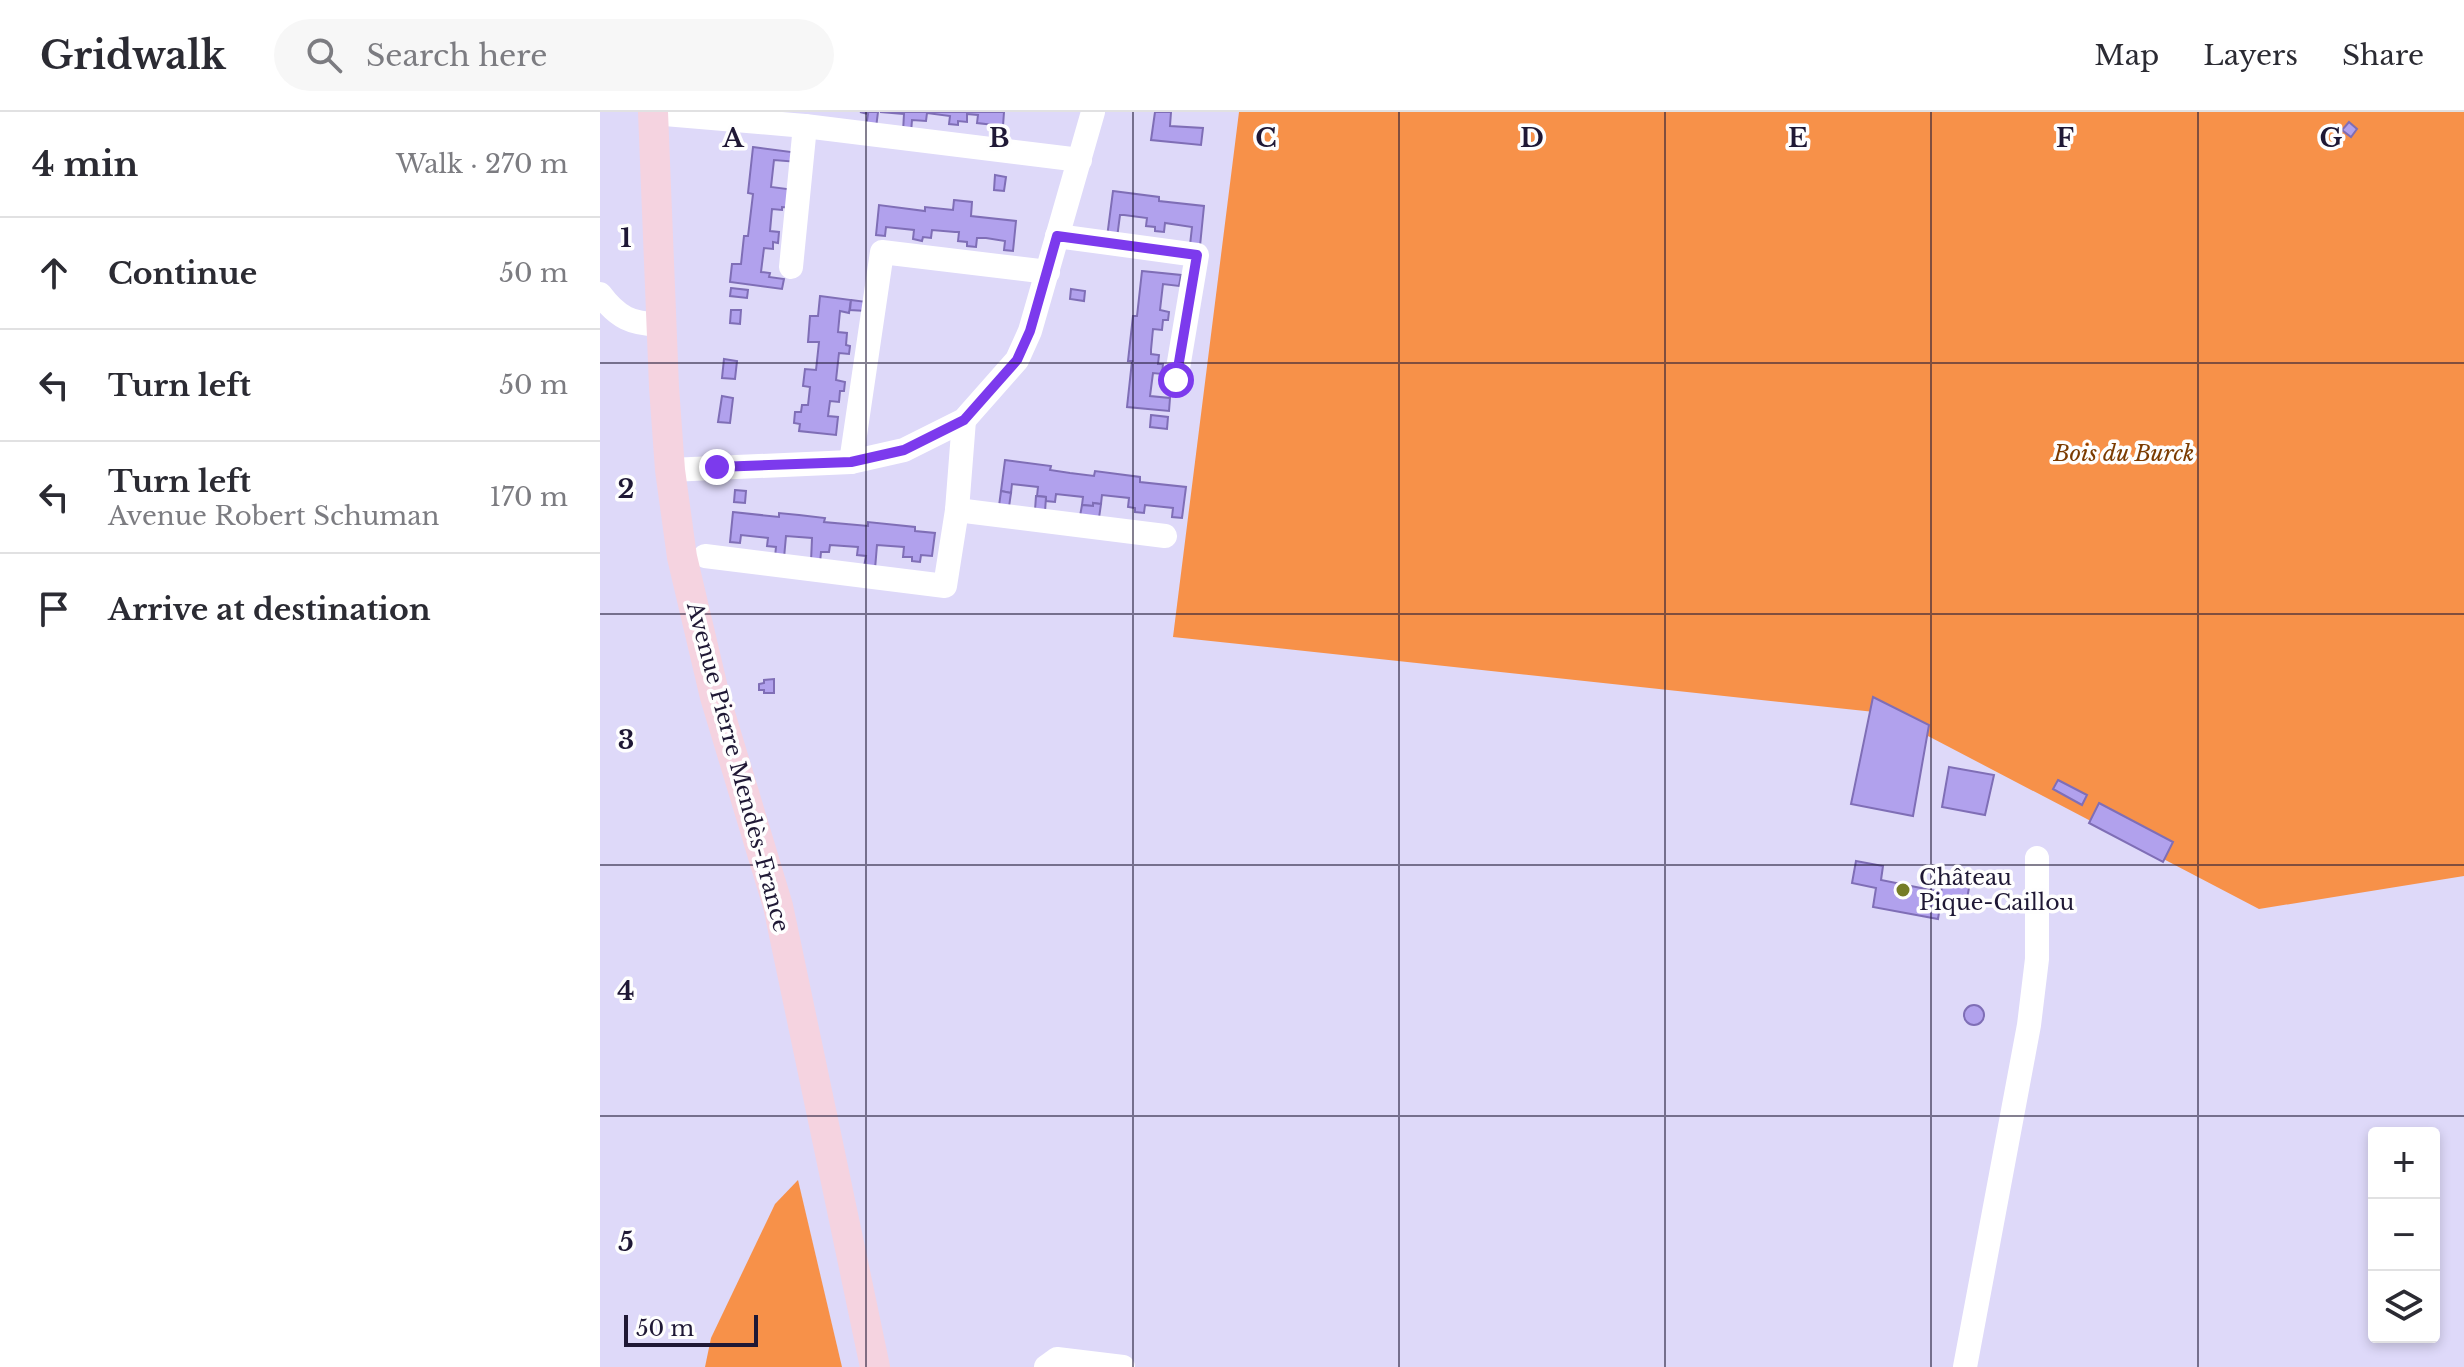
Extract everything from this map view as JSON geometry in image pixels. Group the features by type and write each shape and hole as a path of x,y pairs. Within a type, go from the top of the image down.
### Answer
{"main road":[{"name":"Avenue Pierre Mendès-France","path":"653,112 670,470 682,557 715,697 778,906 875,1367"}],"street":[{"path":"653,112 805,126 1080,160"},
{"path":"670,470 851,462 904,450 964,420 1017,360 1030,331 1093,112"},
{"path":"791,267 805,126"},
{"path":"1057,236 1197,255 1176,380"},
{"path":"851,462 882,252 1048,272"},
{"path":"600,294 611,310 639,324 661,324"},
{"path":"705,556 945,586 957,510 964,420"},
{"path":"957,510 1165,536"},
{"path":"1965,1367 2029,1025 2037,959 2037,858"},
{"path":"1046,1367 1057,1359 1123,1367"}],"green space":[{"name":"Bois du Burck","path":"1239,112 2464,112 2464,876 2259,909 1884,713 1173,637"},
{"path":"798,1180 842,1367 705,1367 711,1338 775,1204"}],"building":[{"path":"860,112 878,112 876,128 866,127 868,114"},
{"path":"880,112 1004,112 1003,126 977,123 978,115 967,114 967,122 949,124 950,116 927,113 926,121 912,120 911,133 903,132 904,114"},
{"path":"1155,112 1171,112 1170,126 1203,128 1201,145 1151,140"},
{"path":"2349,122 2357,129 2351,137 2342,130"},
{"path":"753,147 799,153 798,162 774,160 771,187 795,190 793,208 772,209 770,231 779,232 778,243 773,242 773,249 764,248 761,272 770,273 769,277 784,279 782,289 730,282 732,264 741,264 744,236 748,236 753,194 748,193"},
{"path":"995,175 1006,177 1004,191 994,190"},
{"path":"1113,191 1204,206 1200,246 1190,245 1192,227 1165,223 1164,232 1155,231 1155,227 1146,226 1147,218 1124,215 1120,215 1117,238 1107,237"},
{"path":"954,200 972,202 971,216 1016,221 1013,251 1004,250 1005,241 986,238 977,238 976,247 967,246 967,242 958,241 959,232 932,230 931,238 923,237 922,241 913,239 914,230 886,227 885,236 876,235 879,205 925,211 925,207 953,210"},
{"path":"1142,271 1181,275 1179,286 1163,284 1160,310 1169,312 1168,320 1163,320 1162,330 1153,329 1151,350 1151,354 1159,355 1158,364 1163,364 1162,374 1153,373 1150,396 1170,398 1169,411 1127,407 1132,361 1128,361"},
{"path":"731,288 748,290 747,298 730,296"},
{"path":"1071,289 1085,291 1084,301 1070,299"},
{"path":"820,296 851,300 849,313 840,311 838,332 847,333 846,345 850,346 849,354 839,353 836,380 845,382 844,391 840,391 839,402 830,401 828,416 838,417 836,435 799,431 800,424 794,423 795,412 801,412 802,405 808,405 810,387 803,386 805,369 816,370 819,342 808,342 810,316 818,316"},
{"path":"851,300 867,302 866,311 850,310"},
{"path":"731,310 741,310 740,324 730,323"},
{"path":"724,359 737,361 735,379 722,378"},
{"path":"722,396 733,398 730,423 718,422"},
{"path":"1151,415 1168,417 1167,429 1150,427"},
{"path":"1005,460 1051,466 1050,470 1070,473 1094,476 1095,471 1140,477 1140,482 1186,487 1182,518 1172,517 1173,508 1145,505 1144,513 1135,512 1135,508 1128,507 1129,498 1102,495 1101,504 1093,503 1093,506 1082,505 1083,497 1056,494 1055,502 1046,501 1046,497 1037,496 1038,487 1012,484 1011,493 1001,491"},
{"path":"735,490 746,491 745,503 734,502"},
{"path":"1001,491 1011,493 1009,507 999,506"},
{"path":"1036,496 1046,497 1045,512 1035,510"},
{"path":"1093,503 1101,504 1099,518 1080,516 1082,505 1093,506"},
{"path":"733,512 779,517 779,513 799,515 825,518 824,522 868,526 868,522 915,527 915,531 935,533 932,556 921,555 920,562 912,561 912,557 903,557 904,547 877,545 875,569 864,567 866,556 857,555 858,547 830,545 829,552 821,552 820,563 811,562 812,538 786,536 784,558 775,557 776,547 767,546 768,538 741,535 740,543 730,542"},
{"path":"774,679 774,693 759,690 759,684 764,680"},
{"path":"1873,697 1929,725 1913,816 1851,804"},
{"path":"1949,767 1994,775 1985,815 1942,807"},
{"path":"2058,780 2087,795 2082,805 2053,789"},
{"path":"2099,803 2173,842 2163,862 2089,823"},
{"name":"Château Pique-Caillou","path":"1856,861 1883,866 1881,880 1941,892 1944,877 1970,882 1966,905 1941,900 1938,919 1873,907 1876,888 1852,883"},
{"path":"1974,1005 1981,1008 1984,1015 1981,1022 1974,1025 1967,1022 1964,1015 1967,1008"}],"place":[{"name":"Château Pique-Caillou","path":"1903,890"}],"route":[{"path":"717,467 851,462 904,450 964,420 1017,360 1030,331 1057,236 1197,255 1176,380"}]}
